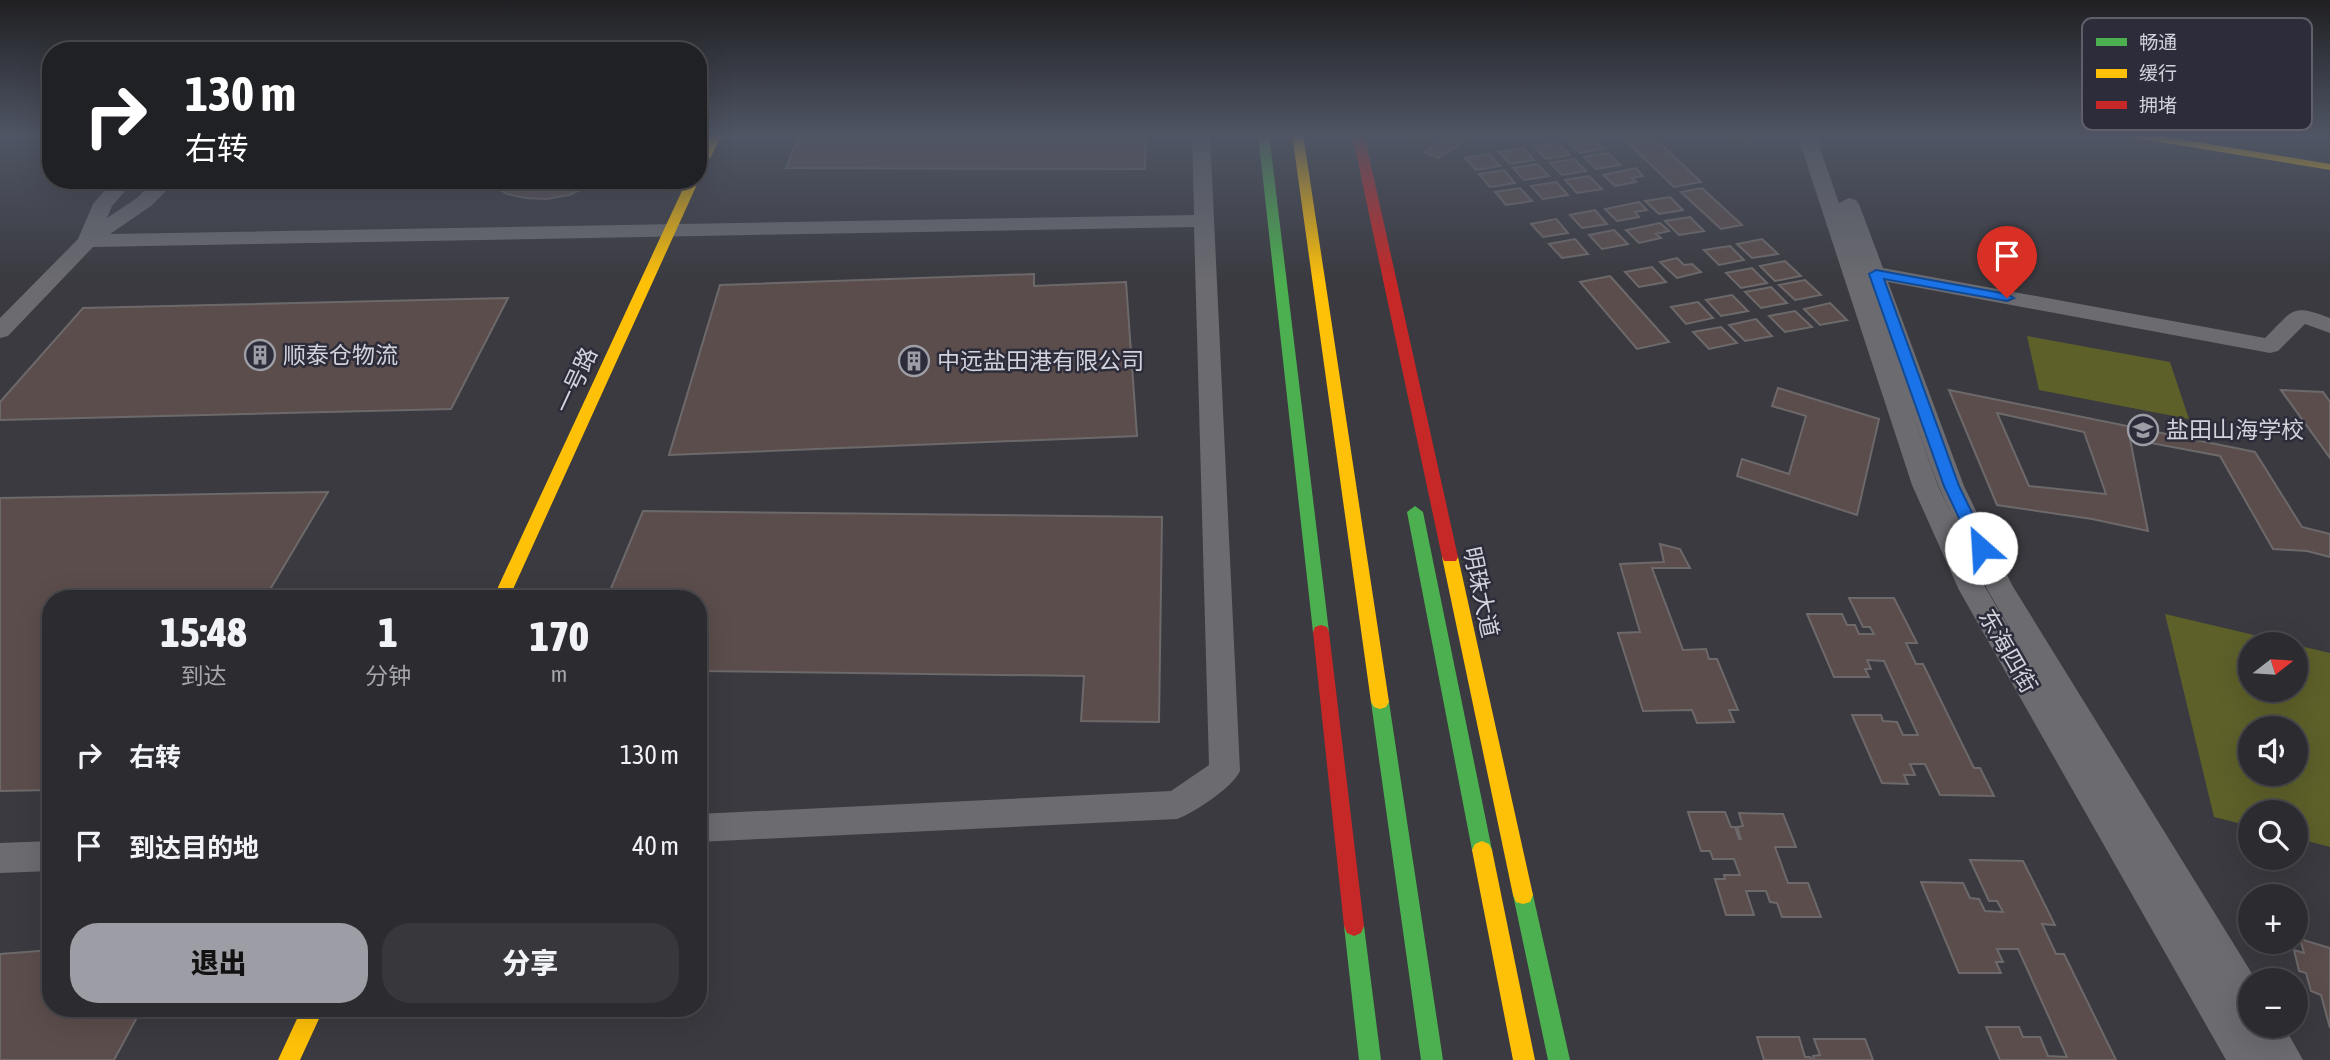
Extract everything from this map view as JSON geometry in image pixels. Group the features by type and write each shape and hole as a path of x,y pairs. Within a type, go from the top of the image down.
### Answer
{"street":[{"path":"707,828 1177,804 1225,771 1203,183"},
{"path":"1268,183 1370,1060"},
{"path":"1304,183 1432,1060"},
{"name":"明珠大道","path":"1369,183 1559,1060"},
{"name":"东海四街","path":"1827,183 1951,486 2001,589 2238,983"},
{"name":"东海四街","path":"1838,183 1925,485 1973,590 2246,1060"},
{"path":"88,241 103,204 117,189"},
{"path":"0,331 88,241 144,202 158,189"},
{"name":"一号路","path":"505,590 689,189"},
{"path":"88,241 1205,221"},
{"path":"1865,272 2270,346 2301,316 2330,326"},
{"path":"1413,501 1524,1060"},
{"path":"0,858 42,856"},
{"path":"289,1060 309,1017"},
{"path":"2271,1038 2285,1060"}],"green space":[{"path":"2027,336 2170,362 2189,419 2039,390"},
{"path":"2165,614 2241,632 2238,632 2238,702 2308,702 2308,648 2330,653 2330,847 2308,841 2308,800 2238,800 2238,823 2214,817"}],"building":[{"path":"1487,183 1512,183 1490,187"},
{"path":"1557,183 1568,195 1543,199 1531,186"},
{"path":"1568,183 1596,183 1602,189 1577,193"},
{"path":"1670,183 1693,183 1674,187"},
{"path":"1520,188 1532,201 1506,205 1495,192"},
{"path":"1702,188 1742,225 1721,229 1681,192"},
{"path":"499,189 582,189 569,195 546,199 507,194"},
{"path":"1670,197 1683,210 1659,214 1645,201"},
{"path":"1639,202 1647,210 1635,212 1639,217 1617,221 1605,209"},
{"path":"1595,210 1607,224 1582,228 1570,215"},
{"path":"1690,217 1704,231 1679,235 1665,221"},
{"path":"1556,219 1568,233 1543,237 1531,224"},
{"path":"1660,223 1669,231 1656,234 1661,238 1639,243 1626,230"},
{"path":"1614,230 1628,244 1602,249 1589,235"},
{"path":"1575,239 1588,254 1562,258 1549,244"},
{"path":"1762,239 1778,254 1752,258 1737,244"},
{"path":"1730,246 1744,260 1719,265 1704,250"},
{"path":"1677,258 1684,265 1692,264 1701,272 1677,278 1660,262"},
{"path":"1785,261 1801,276 1775,281 1760,266"},
{"path":"1652,267 1666,282 1639,287 1625,272"},
{"path":"1752,268 1767,283 1741,288 1726,273"},
{"name":"中远盐田港有限公司","path":"1034,274 1034,286 1126,282 1137,436 669,455 720,285"},
{"path":"1610,276 1669,342 1637,349 1580,282"},
{"path":"1805,280 1821,295 1795,300 1779,285"},
{"path":"1771,287 1787,303 1761,308 1745,292"},
{"path":"1732,295 1748,311 1721,316 1706,300"},
{"name":"顺泰仓物流","path":"508,298 451,409 0,420 0,402 83,308"},
{"path":"1698,302 1713,318 1686,324 1671,307"},
{"path":"1830,303 1847,320 1820,325 1804,309"},
{"path":"1795,311 1812,327 1785,332 1769,316"},
{"path":"1756,319 1772,336 1745,341 1729,325"},
{"path":"1721,327 1737,343 1709,349 1693,332"},
{"path":"1778,388 1879,419 1857,515 1737,476 1742,459 1789,474 1806,416 1772,406"},
{"path":"1949,390 2255,452 2302,527 2330,534 2330,557 2307,551 2273,549 2220,456 2130,439 2148,531 2092,519 1997,505","holes":["1997,413 2084,432 2106,494 2029,486"]},
{"path":"2281,390 2323,392 2330,402 2330,458"},
{"path":"328,492 270,590 42,590 42,790 0,791 0,498"},
{"path":"643,511 1162,517 1159,722 1081,721 1084,676 707,671 707,590 610,590"},
{"path":"1660,544 1680,549 1690,568 1652,568 1683,650 1706,649 1709,659 1717,659 1738,710 1729,710 1734,722 1697,723 1692,710 1643,711 1618,633 1640,632 1620,564 1664,562"},
{"path":"1849,598 1894,598 1917,643 1906,643 1916,664 1923,664 1974,768 1980,768 1994,796 1940,795 1925,764 1910,764 1915,775 1904,775 1908,784 1882,783 1852,715 1881,715 1883,721 1897,722 1903,735 1918,735 1884,661 1867,660 1871,669 1865,669 1869,677 1834,677 1807,614 1842,614 1847,625 1855,625 1859,634 1874,634 1870,627 1863,627"},
{"path":"1688,812 1725,812 1739,839 1737,827 1743,826 1739,813 1783,814 1796,847 1775,847 1788,883 1808,883 1821,917 1782,917 1777,903 1770,902 1766,891 1746,891 1754,915 1726,915 1715,879 1725,879 1724,875 1740,875 1734,859 1713,859 1710,851 1701,851"},
{"path":"1970,860 2023,861 2055,925 2042,924 2056,954 2064,954 2116,1060 2000,1060 1986,1027 2019,1027 2023,1037 2040,1037 2048,1056 2067,1057 2018,949 1997,949 2003,962 1996,962 2001,973 1959,973 1921,882 1963,883 1970,898 1979,899 1985,911 2003,912 1997,901 1989,901"},
{"path":"2308,941 2330,948 2330,1028 2321,995 2311,991 2308,968 2298,968 2295,954 2308,954"},
{"path":"42,951 42,1017 137,1017 114,1060 0,1060 0,954"},
{"path":"1757,1037 1799,1037 1805,1057 1812,1060 1764,1060"},
{"path":"1814,1039 1865,1039 1873,1060 1814,1060 1813,1056 1820,1055"}],"traffic: fast":[{"path":"1269,183 1321,632"},
{"path":"1415,512 1482,850"},
{"path":"1380,702 1432,1060"},
{"path":"1523,895 1559,1060"},
{"path":"1354,926 1370,1060"}],"traffic: slow":[{"path":"1304,183 1380,702"},
{"path":"505,590 689,189"},
{"path":"1450,557 1523,895"},
{"path":"1482,850 1524,1060"},
{"path":"289,1060 309,1017"}],"traffic: jam":[{"path":"1369,183 1450,557"},
{"path":"1321,632 1354,926"}],"place":[{"name":"顺泰仓物流","path":"260,355"},
{"name":"中远盐田港有限公司","path":"914,361"},
{"name":"盐田山海学校","path":"2143,430"}],"route":[{"path":"1981,548 1951,486 1876,274 2007,298"}]}
